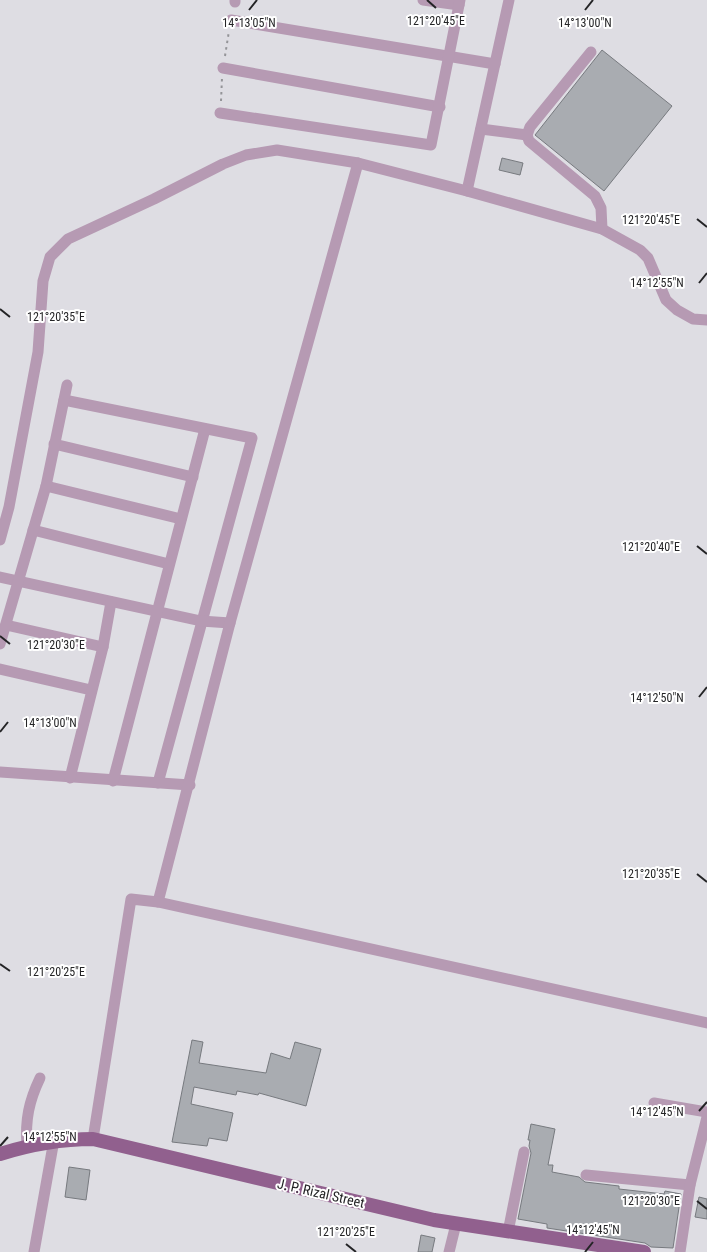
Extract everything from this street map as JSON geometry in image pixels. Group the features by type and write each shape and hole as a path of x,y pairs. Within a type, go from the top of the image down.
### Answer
{"main road":[{"name":"J. P. Rizal Street","path":"0,1154 27,1145 54,1140 93,1139 434,1220 642,1252"}],"street":[{"path":"220,113 431,145 450,56 459,2 423,0"},
{"path":"467,190 509,0"},
{"path":"231,20 495,64"},
{"path":"526,135 530,127 591,52"},
{"path":"223,68 440,106"},
{"path":"481,129 526,135 530,141 595,196 601,208 602,229"},
{"path":"0,540 9,507 38,352 43,281 50,257 68,239 223,164 246,155 277,150 358,164 467,190 602,229 640,250 648,258 666,300 677,310 693,319 707,320"},
{"path":"158,902 190,785 230,623 358,164"},
{"path":"0,644 46,486 67,384"},
{"path":"64,400 252,438 158,783"},
{"path":"114,781 205,429"},
{"path":"54,444 193,477"},
{"path":"46,486 181,519"},
{"path":"33,530 169,564"},
{"path":"0,577 201,621 230,623"},
{"path":"70,778 103,647 111,602"},
{"path":"6,625 103,647"},
{"path":"0,669 91,690"},
{"path":"0,772 190,785"},
{"path":"93,1139 131,899 158,902 707,1022"},
{"path":"27,1145 26,1128 31,1098 40,1078"},
{"path":"654,1103 707,1112"},
{"path":"680,1252 690,1184 707,1117"},
{"path":"34,1252 54,1140"},
{"path":"508,1232 524,1152"},
{"path":"586,1175 690,1184"},
{"path":"449,1252 456,1224"}],"building":[{"path":"602,50 672,106 604,191 535,135"},
{"path":"502,158 523,163 520,175 499,170"},
{"path":"192,1040 203,1042 199,1063 266,1073 271,1053 290,1059 295,1042 321,1049 306,1106 259,1093 258,1095 237,1091 236,1095 194,1087 191,1104 233,1113 227,1141 209,1138 207,1146 172,1142"},
{"path":"531,1124 555,1129 548,1165 553,1165 552,1172 579,1177 585,1182 619,1186 619,1189 664,1194 665,1191 681,1194 673,1248 651,1247 645,1243 547,1228 547,1224 518,1219 531,1153 530,1140 528,1140"},
{"path":"69,1167 90,1170 86,1200 65,1197"},
{"path":"699,1197 707,1199 707,1219 695,1217"},
{"path":"421,1235 435,1238 432,1252 418,1252"}]}
